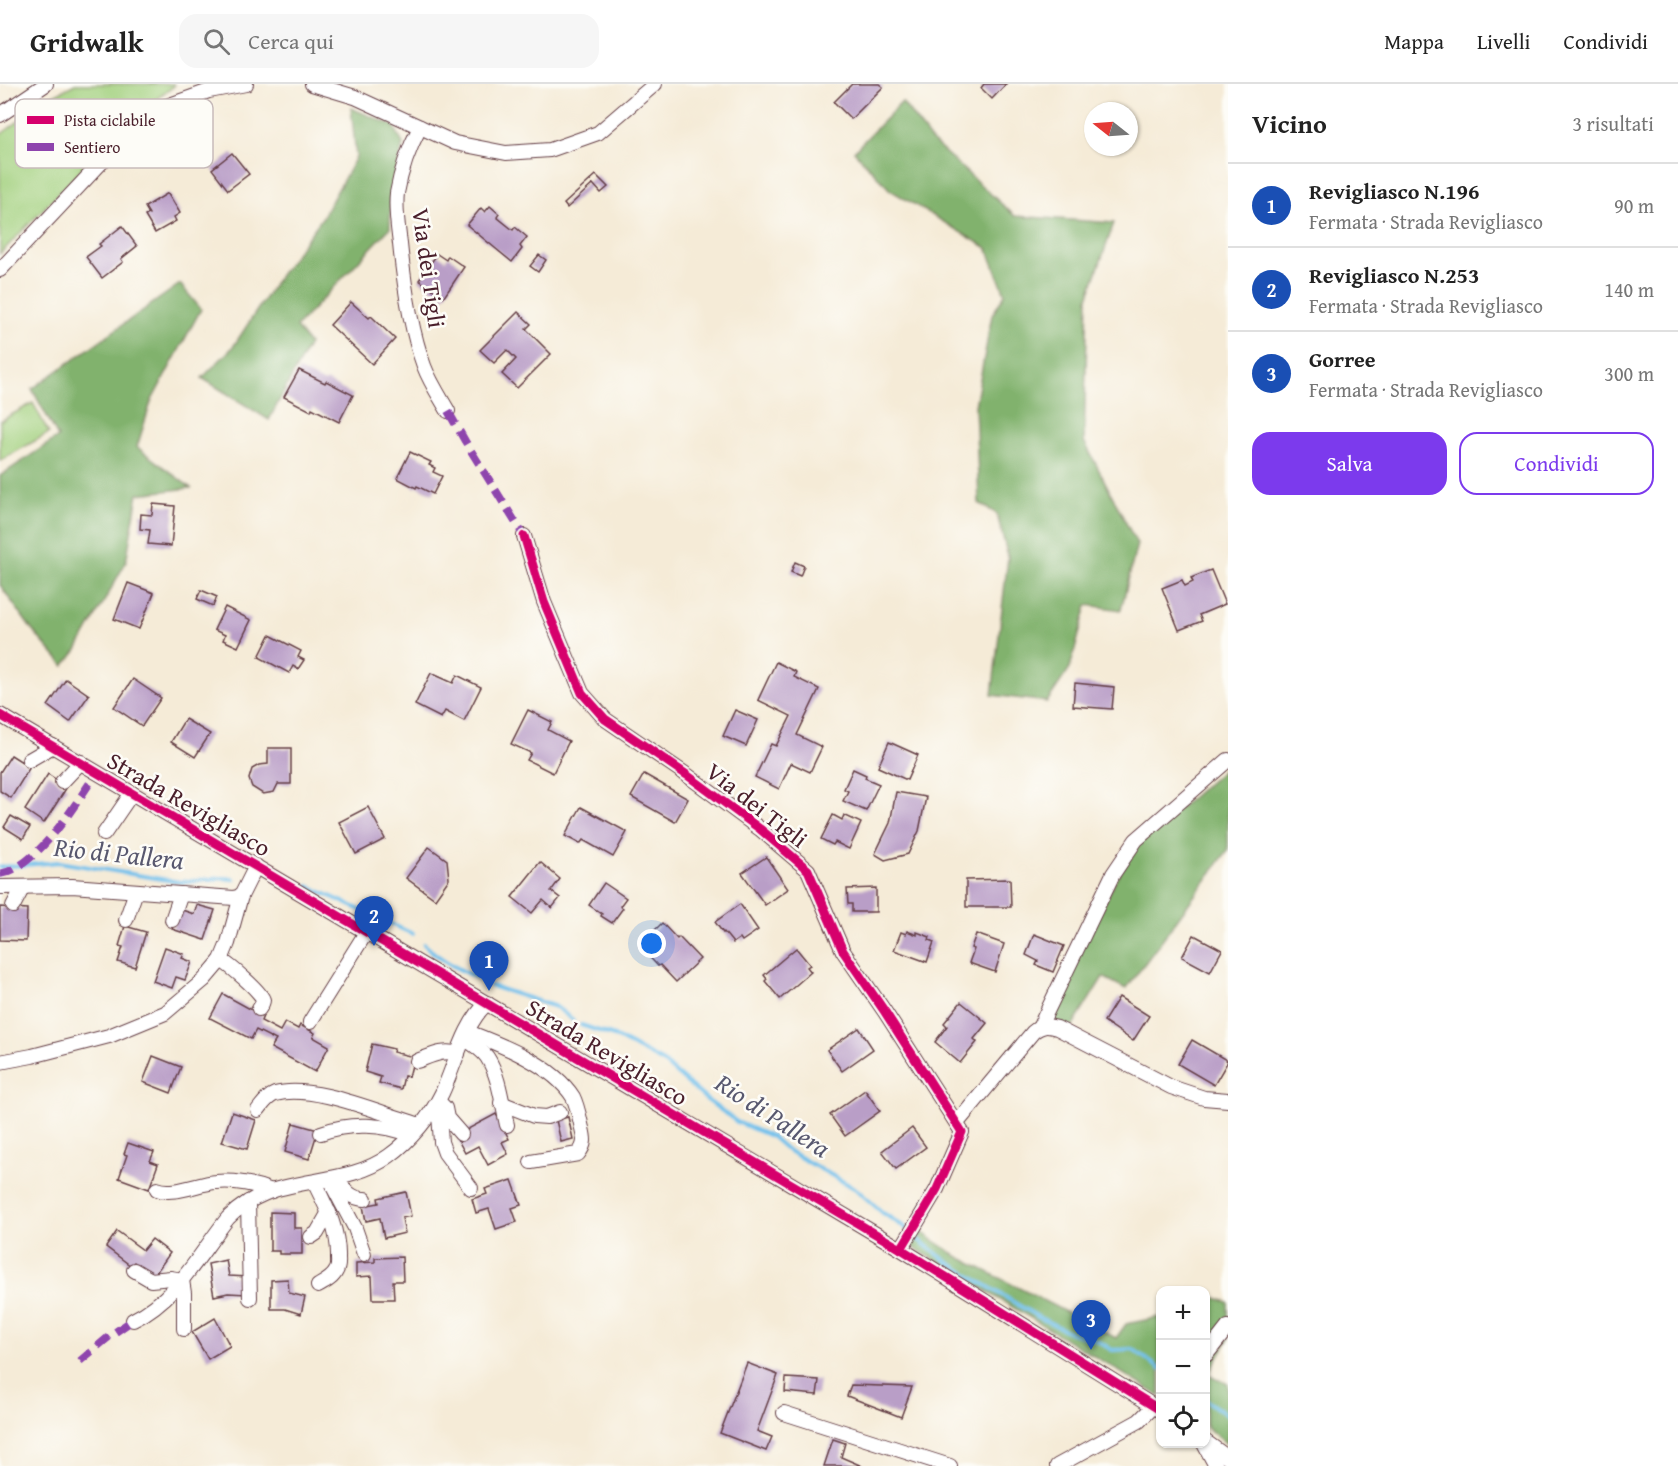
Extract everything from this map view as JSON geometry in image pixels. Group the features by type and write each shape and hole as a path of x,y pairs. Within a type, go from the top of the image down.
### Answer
{"street":[{"path":"24,99 46,84"},
{"path":"186,99 209,91 246,84"},
{"path":"312,84 355,98 455,143 506,153 550,150 598,134 655,84"},
{"path":"0,115 15,105"},
{"name":"Via dei Tigli","path":"420,128 408,152 397,194 397,223 403,271 424,368 448,411"},
{"path":"0,270 96,168"},
{"name":"Via dei Tigli","path":"524,536 544,602 582,693 605,719 760,829 808,870 843,951 957,1124"},
{"name":"Strada Revigliasco","path":"0,715 901,1249 1156,1407"},
{"path":"29,760 53,746"},
{"path":"901,1249 937,1189 962,1132 957,1124 1040,1026 1113,874 1136,840 1228,760"},
{"path":"62,782 81,762"},
{"path":"104,834 132,793"},
{"path":"0,1062 110,1036 165,1013 204,980 217,965 241,896 256,866"},
{"path":"0,887 72,886 234,898 241,896"},
{"path":"13,906 22,887"},
{"path":"126,920 136,891"},
{"path":"172,920 181,894"},
{"path":"310,1022 367,931"},
{"path":"180,991 198,975 217,965"},
{"path":"217,965 243,977 262,997 263,1002 260,1009"},
{"path":"134,1320 164,1301 238,1208 272,1191 361,1171 378,1164 399,1149 438,1101 466,1035 479,1011 487,1003"},
{"path":"1040,1026 1048,1025 1057,1028 1171,1087 1204,1098 1228,1100"},
{"path":"466,1035 487,1056 494,1071 507,1125"},
{"path":"466,1035 513,1052 552,1075 574,1099 585,1142 583,1148 578,1154 531,1162"},
{"path":"417,1061 443,1052 450,1051 458,1054"},
{"path":"258,1110 274,1095 303,1091 347,1101 416,1130"},
{"path":"438,1101 445,1108 447,1118 461,1134"},
{"path":"438,1101 441,1142 445,1153 471,1188"},
{"path":"501,1103 534,1116 547,1117 560,1112"},
{"path":"321,1133 347,1127 375,1126 416,1130"},
{"path":"332,1178 350,1194 358,1199 365,1199"},
{"path":"332,1178 364,1254"},
{"path":"157,1189 168,1192 218,1182 255,1185 272,1191"},
{"path":"314,1182 329,1212 339,1246 338,1269 332,1277 318,1286"},
{"path":"248,1202 250,1298"},
{"path":"311,1237 317,1233 329,1212"},
{"path":"134,1270 151,1280 171,1278 182,1280"},
{"path":"182,1280 184,1329"},
{"path":"1210,1350 1228,1327"},
{"path":"1057,1466 1139,1421 1156,1409"},
{"path":"784,1413 950,1466"},
{"path":"1210,1446 1228,1458"},
{"path":"1207,1448 1216,1466"}],"green space":[{"path":"75,84 174,84 156,99 48,99"},
{"path":"902,102 931,140 1015,216 1114,223 1088,298 1084,441 1137,544 1121,610 1087,605 1070,668 1047,702 992,695 1008,557 997,514 979,503 975,406 992,315 1005,294 987,248 890,190 854,151"},
{"path":"351,108 394,126 403,144 391,196 390,228 296,327 309,344 269,420 202,378 233,347 278,278 322,218 356,157"},
{"path":"15,124 15,168 83,168 0,254 0,135"},
{"path":"180,284 201,309 151,402 137,447 191,488 138,494 126,562 77,650 64,666 32,630 0,585 0,476 58,437 32,389"},
{"path":"33,403 49,433 0,461 0,421"},
{"path":"1228,766 1228,850 1126,989 1103,977 1071,1029 1048,1019 1116,879 1138,844"},
{"path":"917,1229 957,1256 1116,1338 1126,1324 1156,1318 1156,1394 908,1244"},
{"path":"1210,1296 1228,1302 1228,1323 1210,1344"},
{"path":"1228,1337 1210,1371 1210,1357"},
{"path":"1210,1375 1228,1384 1228,1445 1210,1430"}],"building":[{"path":"852,84 879,84 883,87 851,119 834,102"},
{"path":"984,84 1006,84 992,99 981,88"},
{"path":"232,153 249,174 228,190 212,169"},
{"path":"596,175 608,187 601,193 593,184 567,208 564,204"},
{"path":"168,193 180,213 174,217 176,221 155,233 145,216 149,214 145,207"},
{"path":"490,206 499,214 497,217 513,230 515,227 527,237 520,246 522,249 512,262 467,225 481,208 485,212"},
{"path":"122,226 137,246 121,259 123,262 102,278 86,257"},
{"path":"437,254 446,260 448,256 464,267 444,297 419,280"},
{"path":"539,255 546,260 538,272 530,266"},
{"path":"351,302 369,318 371,316 395,339 372,364 330,325"},
{"path":"518,312 531,324 526,329 551,354 517,388 502,374 516,359 507,350 494,363 480,350"},
{"path":"299,370 353,395 339,422 284,397"},
{"path":"410,452 431,462 429,465 435,468 433,472 442,476 433,494 397,478"},
{"path":"153,504 175,506 171,546 148,544 150,530 140,529 141,514 152,515"},
{"path":"795,562 804,566 800,576 791,572"},
{"path":"1211,570 1225,604 1199,615 1202,621 1179,630 1162,588 1182,580 1185,586 1193,582 1191,578"},
{"path":"128,583 154,593 139,629 114,619"},
{"path":"201,590 217,597 213,606 197,599"},
{"path":"225,607 251,620 238,647 223,640 225,635 214,630"},
{"path":"270,635 301,651 298,657 304,660 298,669 293,666 289,673 259,657"},
{"path":"776,662 796,672 794,677 819,689 797,735 822,747 810,772 791,763 779,789 755,777 771,744 776,746 791,716 758,700"},
{"path":"431,673 453,683 457,675 481,687 464,721 445,711 441,718 415,705"},
{"path":"66,679 89,695 70,722 48,706"},
{"path":"133,679 161,698 142,726 114,707"},
{"path":"1075,683 1114,687 1112,709 1073,706"},
{"path":"528,710 552,722 548,730 569,741 553,773 527,760 531,753 511,744"},
{"path":"735,710 758,720 746,746 723,736"},
{"path":"185,719 210,734 195,757 171,742"},
{"path":"889,742 918,755 907,780 878,767"},
{"path":"268,748 291,748 291,784 278,784 274,792 263,794 252,787 249,779 252,769 268,764"},
{"path":"11,755 30,767 11,798 0,791 0,772"},
{"path":"853,769 879,784 866,811 843,801 848,791 844,789"},
{"path":"48,774 67,787 44,823 25,810"},
{"path":"644,774 688,799 675,822 631,797"},
{"path":"896,792 926,797 919,831 908,854 885,860 875,854 890,823"},
{"path":"368,807 385,839 356,854 339,822"},
{"path":"581,807 627,832 613,857 583,840 580,844 565,836"},
{"path":"833,815 842,820 844,815 861,823 849,849 835,842 833,845 821,839"},
{"path":"11,816 30,827 23,839 4,827"},
{"path":"429,847 447,860 449,879 435,899 406,878"},
{"path":"766,857 788,889 765,905 742,873"},
{"path":"540,862 560,879 551,891 560,898 552,908 543,900 532,913 512,897"},
{"path":"1010,879 1011,907 966,907 966,880"},
{"path":"604,883 626,898 620,906 623,908 612,923 589,905"},
{"path":"876,888 876,912 852,912 852,904 848,904 847,889"},
{"path":"740,904 758,930 742,941 740,938 733,943 715,922"},
{"path":"197,905 215,910 205,940 172,929 179,909 194,914"},
{"path":"0,907 27,909 26,941 0,940"},
{"path":"662,923 700,959 676,982 639,946"},
{"path":"125,926 146,932 135,967 118,962 123,947 119,946"},
{"path":"907,931 930,937 929,940 934,942 927,962 894,950 901,932 906,934"},
{"path":"976,934 1004,944 995,972 969,963"},
{"path":"1034,934 1064,946 1053,972 1036,965 1038,961 1026,955"},
{"path":"1194,935 1222,950 1210,972 1182,957"},
{"path":"165,947 184,954 182,958 192,962 185,980 176,977 172,988 153,981"},
{"path":"796,948 810,965 807,967 811,972 780,999 765,981 767,979 764,975"},
{"path":"223,994 263,1016 261,1021 280,1031 285,1022 298,1029 300,1025 315,1033 313,1037 329,1046 315,1072 271,1048 276,1040 256,1030 251,1039 210,1018"},
{"path":"1119,997 1149,1016 1133,1041 1104,1021"},
{"path":"961,1002 987,1023 974,1039 977,1042 960,1063 935,1042 947,1026 944,1023"},
{"path":"859,1028 873,1049 842,1071 827,1050"},
{"path":"1192,1040 1228,1061 1214,1085 1178,1064"},
{"path":"372,1044 414,1057 409,1077 404,1076 401,1089 379,1083 381,1077 365,1072"},
{"path":"153,1056 181,1067 171,1093 143,1082"},
{"path":"865,1090 880,1111 845,1136 830,1115"},
{"path":"232,1112 256,1120 247,1149 222,1142"},
{"path":"496,1114 509,1139 502,1142 508,1154 488,1165 478,1146 465,1153 458,1140 468,1134 466,1130"},
{"path":"568,1117 573,1139 561,1142 556,1120"},
{"path":"293,1123 318,1130 309,1159 285,1152"},
{"path":"912,1128 926,1147 896,1169 882,1151"},
{"path":"128,1143 154,1152 150,1161 158,1164 149,1189 119,1178 127,1155 124,1154"},
{"path":"512,1180 521,1205 512,1208 517,1222 496,1229 489,1209 476,1213 472,1199 487,1194 485,1189"},
{"path":"406,1192 411,1216 402,1218 405,1233 384,1238 380,1218 366,1221 363,1206 379,1203 378,1198"},
{"path":"270,1212 294,1213 294,1228 302,1228 302,1254 279,1254 279,1251 270,1251"},
{"path":"117,1231 143,1250 152,1239 170,1253 153,1277 134,1262 131,1266 106,1247"},
{"path":"402,1257 403,1281 393,1281 394,1299 373,1299 372,1276 356,1277 356,1263 375,1262 375,1258"},
{"path":"226,1260 229,1276 248,1277 247,1294 228,1293 214,1296 208,1264"},
{"path":"288,1279 289,1293 305,1297 301,1314 285,1309 271,1309 271,1280"},
{"path":"215,1318 230,1346 208,1359 192,1332"},
{"path":"747,1363 778,1375 757,1431 772,1437 766,1451 720,1433"},
{"path":"786,1378 819,1380 817,1395 785,1392"},
{"path":"851,1385 912,1387 901,1417 847,1396"},
{"path":"833,1439 845,1443 841,1457 862,1466 824,1466"}],"waterway":[{"name":"Rio di Pallera","path":"0,867 59,862 180,882 234,879"},
{"name":"Rio di Pallera","path":"308,886 413,934"},
{"name":"Rio di Pallera","path":"424,944 444,960 481,980"},
{"name":"Rio di Pallera","path":"491,986 556,1007 573,1020"},
{"name":"Rio di Pallera","path":"581,1025 614,1036 663,1062 707,1100 737,1122 772,1137 787,1150 856,1189 883,1213 907,1229"},
{"name":"Rio di Pallera","path":"916,1238 949,1263 1038,1317 1071,1333 1096,1340 1112,1350 1133,1349 1156,1366"},
{"name":"Rio di Pallera","path":"1210,1403 1228,1416"}],"marked path":[{"path":"448,411 524,536"},
{"path":"0,874 14,869 42,847 67,816 97,772"},
{"path":"80,1361 133,1320"}],"cycle path":[{"path":"524,536 544,602 582,693 605,719 760,829 808,870 843,951 962,1132 937,1189 901,1249"},
{"path":"0,715 901,1249 1156,1408"}],"place":[{"name":"Revigliasco N.253","path":"374,946"},
{"name":"Revigliasco N.196","path":"489,991"},
{"name":"Gorree","path":"1091,1350"}]}
